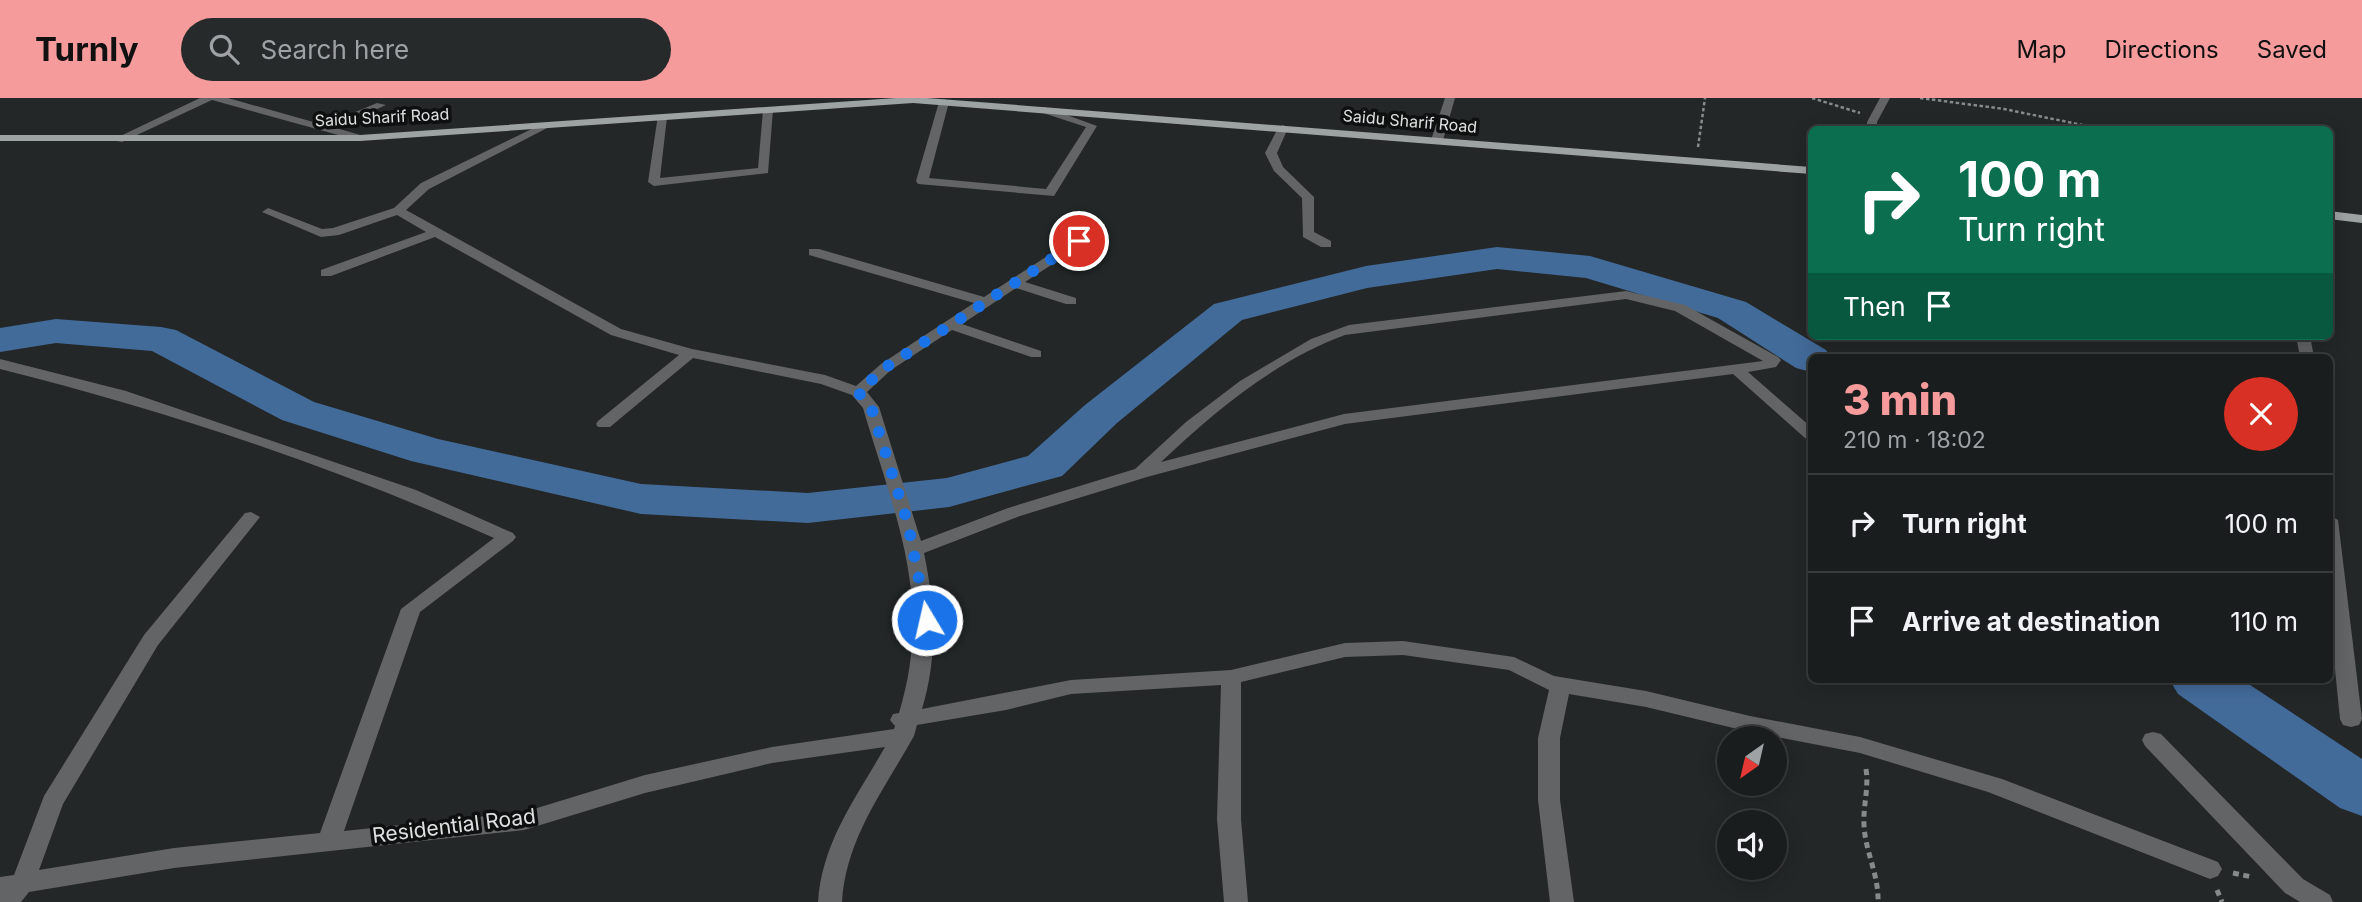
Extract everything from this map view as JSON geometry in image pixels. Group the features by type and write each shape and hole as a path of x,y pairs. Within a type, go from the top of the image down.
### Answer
{"main road":[{"name":"Saidu Sharif Road","path":"0,138 360,138 913,100 1034,105 1808,171"},
{"path":"2333,215 2362,219"}],"street":[{"path":"118,140 208,98"},
{"path":"216,98 360,138"},
{"path":"244,106 271,98"},
{"path":"326,128 381,105 363,98"},
{"path":"1437,140 1450,98"},
{"path":"1873,126 1874,117 1885,98"},
{"path":"944,102 922,181 1050,193 1092,126 1034,105"},
{"path":"662,117 654,182 764,171 768,110"},
{"path":"268,212 321,233 334,232 398,211 425,187 548,125"},
{"path":"1283,128 1271,153 1278,169 1308,197 1308,234 1326,244"},
{"path":"398,211 615,332 690,354 825,380 858,392 871,407 914,550 927,620 923,672 904,725 862,800 829,877 830,902"},
{"path":"858,392 886,367 1101,227"},
{"path":"326,273 437,232"},
{"path":"814,252 985,302"},
{"path":"1014,284 1071,302"},
{"path":"914,550 1014,512 1141,473 1344,419 1736,369 1771,364 1773,359 1680,308 1626,295 1349,329 1329,334 1238,387 1187,426 1141,473"},
{"path":"951,325 1036,354"},
{"path":"604,424 690,354"},
{"path":"0,364 121,394 410,494 507,537 411,609 328,843"},
{"path":"1736,369 1808,432"},
{"path":"6,902 52,802 151,640 251,517"},
{"path":"2333,556 2351,719"},
{"name":"Residential Road","path":"12,885 174,858 524,821 671,778 1071,687 1231,677 1345,650 1403,648 1514,664 1549,682 1860,745 1994,785 2210,869"},
{"path":"1231,677 1229,819 1236,902"},
{"path":"1561,684 1549,738 1549,800 1563,902"},
{"path":"2153,740 2294,886 2321,902"}],"path":[{"path":"1695,162 1705,98"},
{"path":"1812,98 1874,117"},
{"path":"1920,98 2004,109 2087,126"},
{"path":"1860,745 1870,790 1864,825 1880,889 1878,902"},
{"path":"2210,869 2294,886"},
{"path":"2210,869 2222,902"}],"waterway":[{"path":"0,340 56,331 161,339 298,411 427,451 641,499 808,508 949,492 1045,466 1101,414 1228,312 1366,277 1497,258 1590,267 1732,310 1808,357"},
{"path":"2204,683 2362,791"}],"route":[{"path":"927,620 908,524 871,407 858,392 886,367 1079,241"}]}
